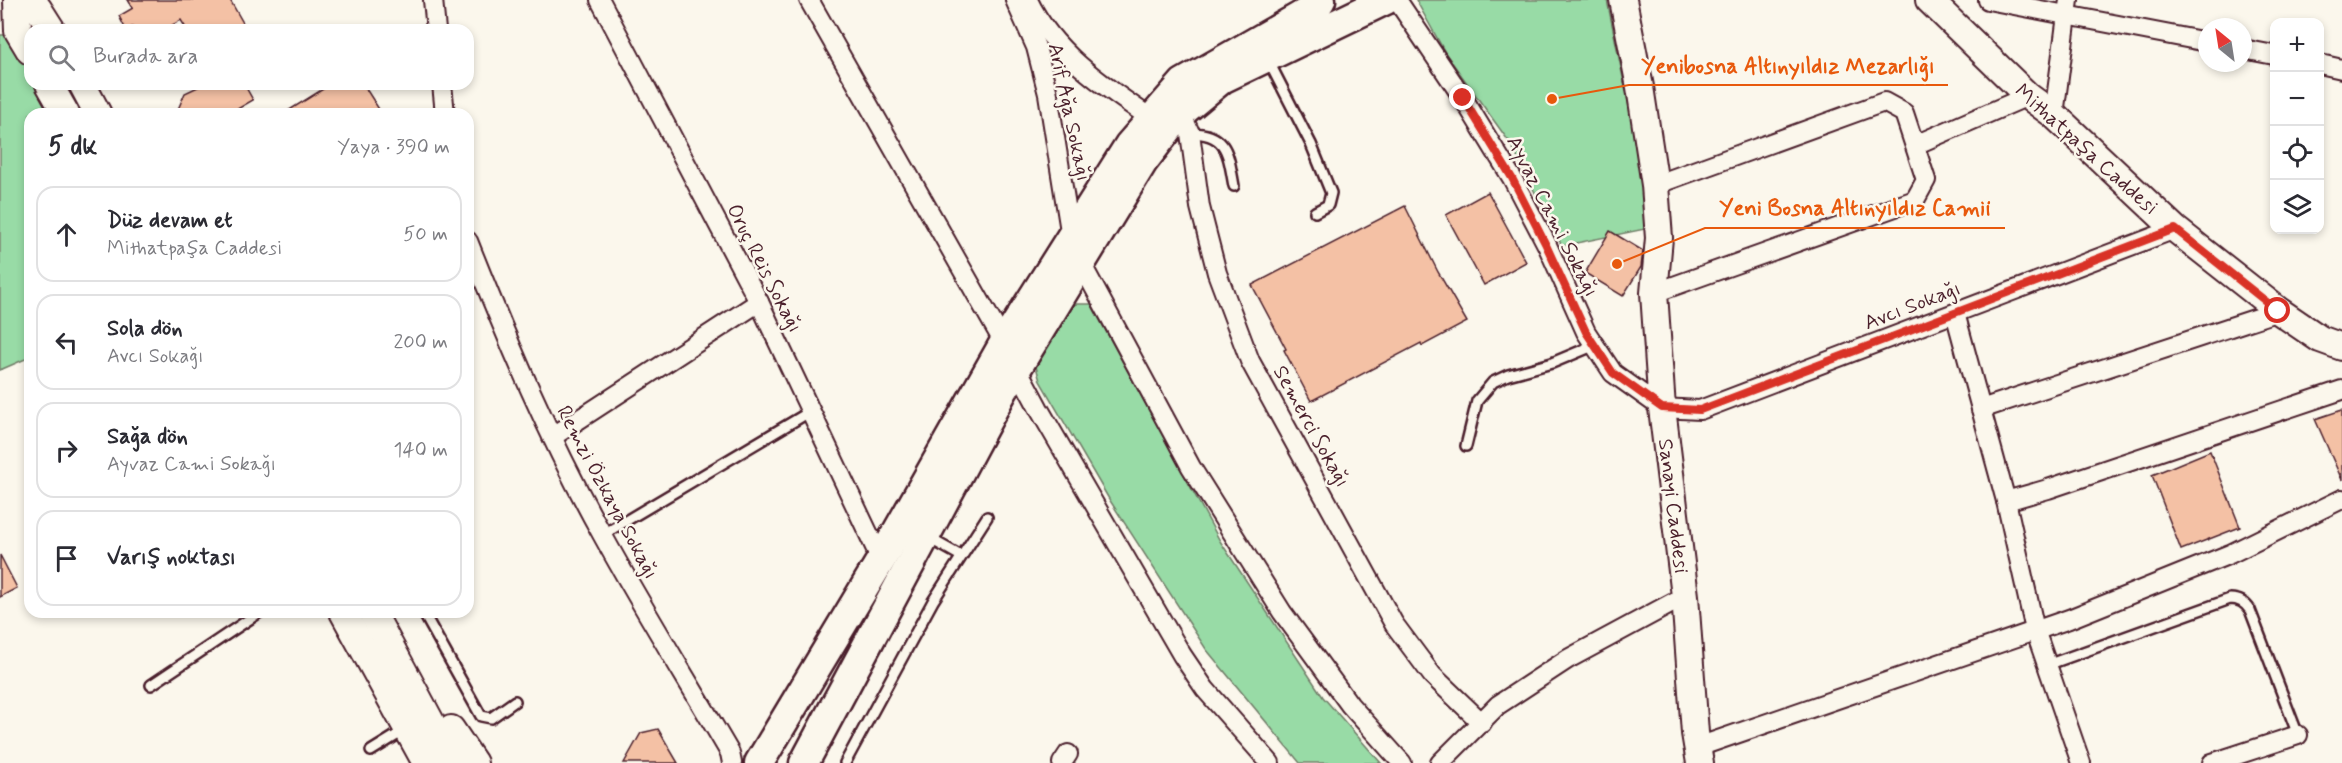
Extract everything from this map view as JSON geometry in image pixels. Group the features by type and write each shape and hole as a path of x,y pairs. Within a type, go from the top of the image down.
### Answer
{"main road":[{"path":"0,12 15,0"},
{"path":"15,0 18,31 24,41"},
{"path":"24,0 38,8 47,24"},
{"path":"804,763 1017,368 1129,145 1183,83 1299,17 1317,6 1320,0"},
{"path":"759,762 881,560 1004,343 1143,162 1185,123 1222,79 1386,0"},
{"name":"Sanayi Caddesi","path":"1623,0 1640,87 1655,185 1659,238 1654,293 1662,408 1685,596 1699,755"},
{"name":"Mithatpaşa Caddesi","path":"1929,0 2028,96 2054,116 2175,229 2278,311 2320,339 2342,347"},
{"path":"52,90 63,108"},
{"path":"85,90 95,108"},
{"path":"346,618 426,763"},
{"path":"375,618 416,690 453,763"},
{"path":"416,690 442,717 474,763"}],"street":[{"path":"433,0 435,24"},
{"name":"Oruç Reis Sokağı","path":"600,0 759,302 881,560"},
{"path":"809,0 1004,343"},
{"name":"Arif Ağa Sokağı","path":"1015,0 1035,47 1047,94 1076,250 1191,467 1282,612 1350,705 1402,763"},
{"path":"1029,0 1044,29 1066,53 1112,92 1152,119"},
{"name":"Ayvaz Cami Sokağı","path":"1397,0 1463,98 1512,178 1586,332 1613,373 1662,408"},
{"path":"1988,0 2068,7 2198,40"},
{"path":"2054,116 2068,7"},
{"path":"2252,51 2270,54"},
{"path":"2324,65 2342,69"},
{"path":"443,90 444,108"},
{"path":"1915,145 2028,96"},
{"path":"1654,293 1915,200 1926,180 1904,113 1884,102 1655,185"},
{"name":"Semerci Sokağı","path":"1185,123 1200,207 1217,273 1250,361 1394,624 1432,675 1482,723"},
{"name":"Avcı Sokağı","path":"1662,408 1700,410 2175,229"},
{"name":"Remzi Özkaya Sokağı","path":"474,256 514,356 602,536 731,758"},
{"path":"552,437 759,302"},
{"path":"1981,409 2278,311"},
{"path":"1955,313 2006,501 2035,630 2081,763"},
{"path":"1017,368 1182,655 1205,689 1270,763"},
{"path":"2006,501 2342,390"},
{"path":"1699,755 2035,630 2230,554 2342,499"},
{"path":"1440,763 1498,705 1568,659 1685,596"},
{"path":"2212,763 2298,735"},
{"path":"731,758 759,762"}],"lane":[{"path":"1266,57 1311,144 1331,193 1328,205 1315,212"},
{"path":"1185,123 1215,137 1223,144 1227,152 1234,186"},
{"path":"1466,446 1476,401 1492,382 1508,375 1552,363 1595,345"},
{"path":"602,536 811,411"},
{"path":"845,763 933,601 987,518"},
{"path":"925,536 962,556"},
{"path":"2047,665 2230,598 2236,599 2250,610 2298,735"},
{"path":"151,685 251,618"},
{"path":"426,618 481,716 491,718 515,701"},
{"path":"371,751 407,728"}],"green space":[{"path":"1416,0 1607,0 1641,165 1645,229 1562,246 1510,143 1446,54"},
{"path":"0,35 7,35 24,53 24,90 46,90 55,108 24,108 24,360 0,370"},
{"path":"1075,304 1091,304 1220,541 1323,697 1381,763 1300,763 1206,649 1109,499 1040,381 1035,363 1042,346"}],"building":[{"path":"128,0 230,0 244,24 183,24 181,20 174,24 123,24 119,16 133,8"},
{"path":"191,90 247,90 253,100 239,108 179,108 185,93"},
{"path":"321,90 367,90 378,108 293,108"},
{"path":"1488,192 1526,262 1484,285 1446,215"},
{"path":"1405,206 1438,272 1467,322 1422,346 1421,343 1311,401 1252,285"},
{"path":"1610,231 1643,251 1641,267 1623,296 1585,273"},
{"path":"2342,410 2342,480 2315,419"},
{"path":"2210,451 2240,527 2181,550 2152,475"},
{"path":"0,555 17,588 0,597"},
{"path":"658,729 678,763 624,763 641,733"}],"place":[{"name":"Yenibosna Altınyıldız Mezarlığı","path":"1552,99"},
{"name":"Yeni Bosna Altınyıldız Camii","path":"1617,264"}],"route":[{"path":"1463,98 1512,178 1586,332 1613,373 1662,408 1700,410 2175,229 2278,311"}]}
